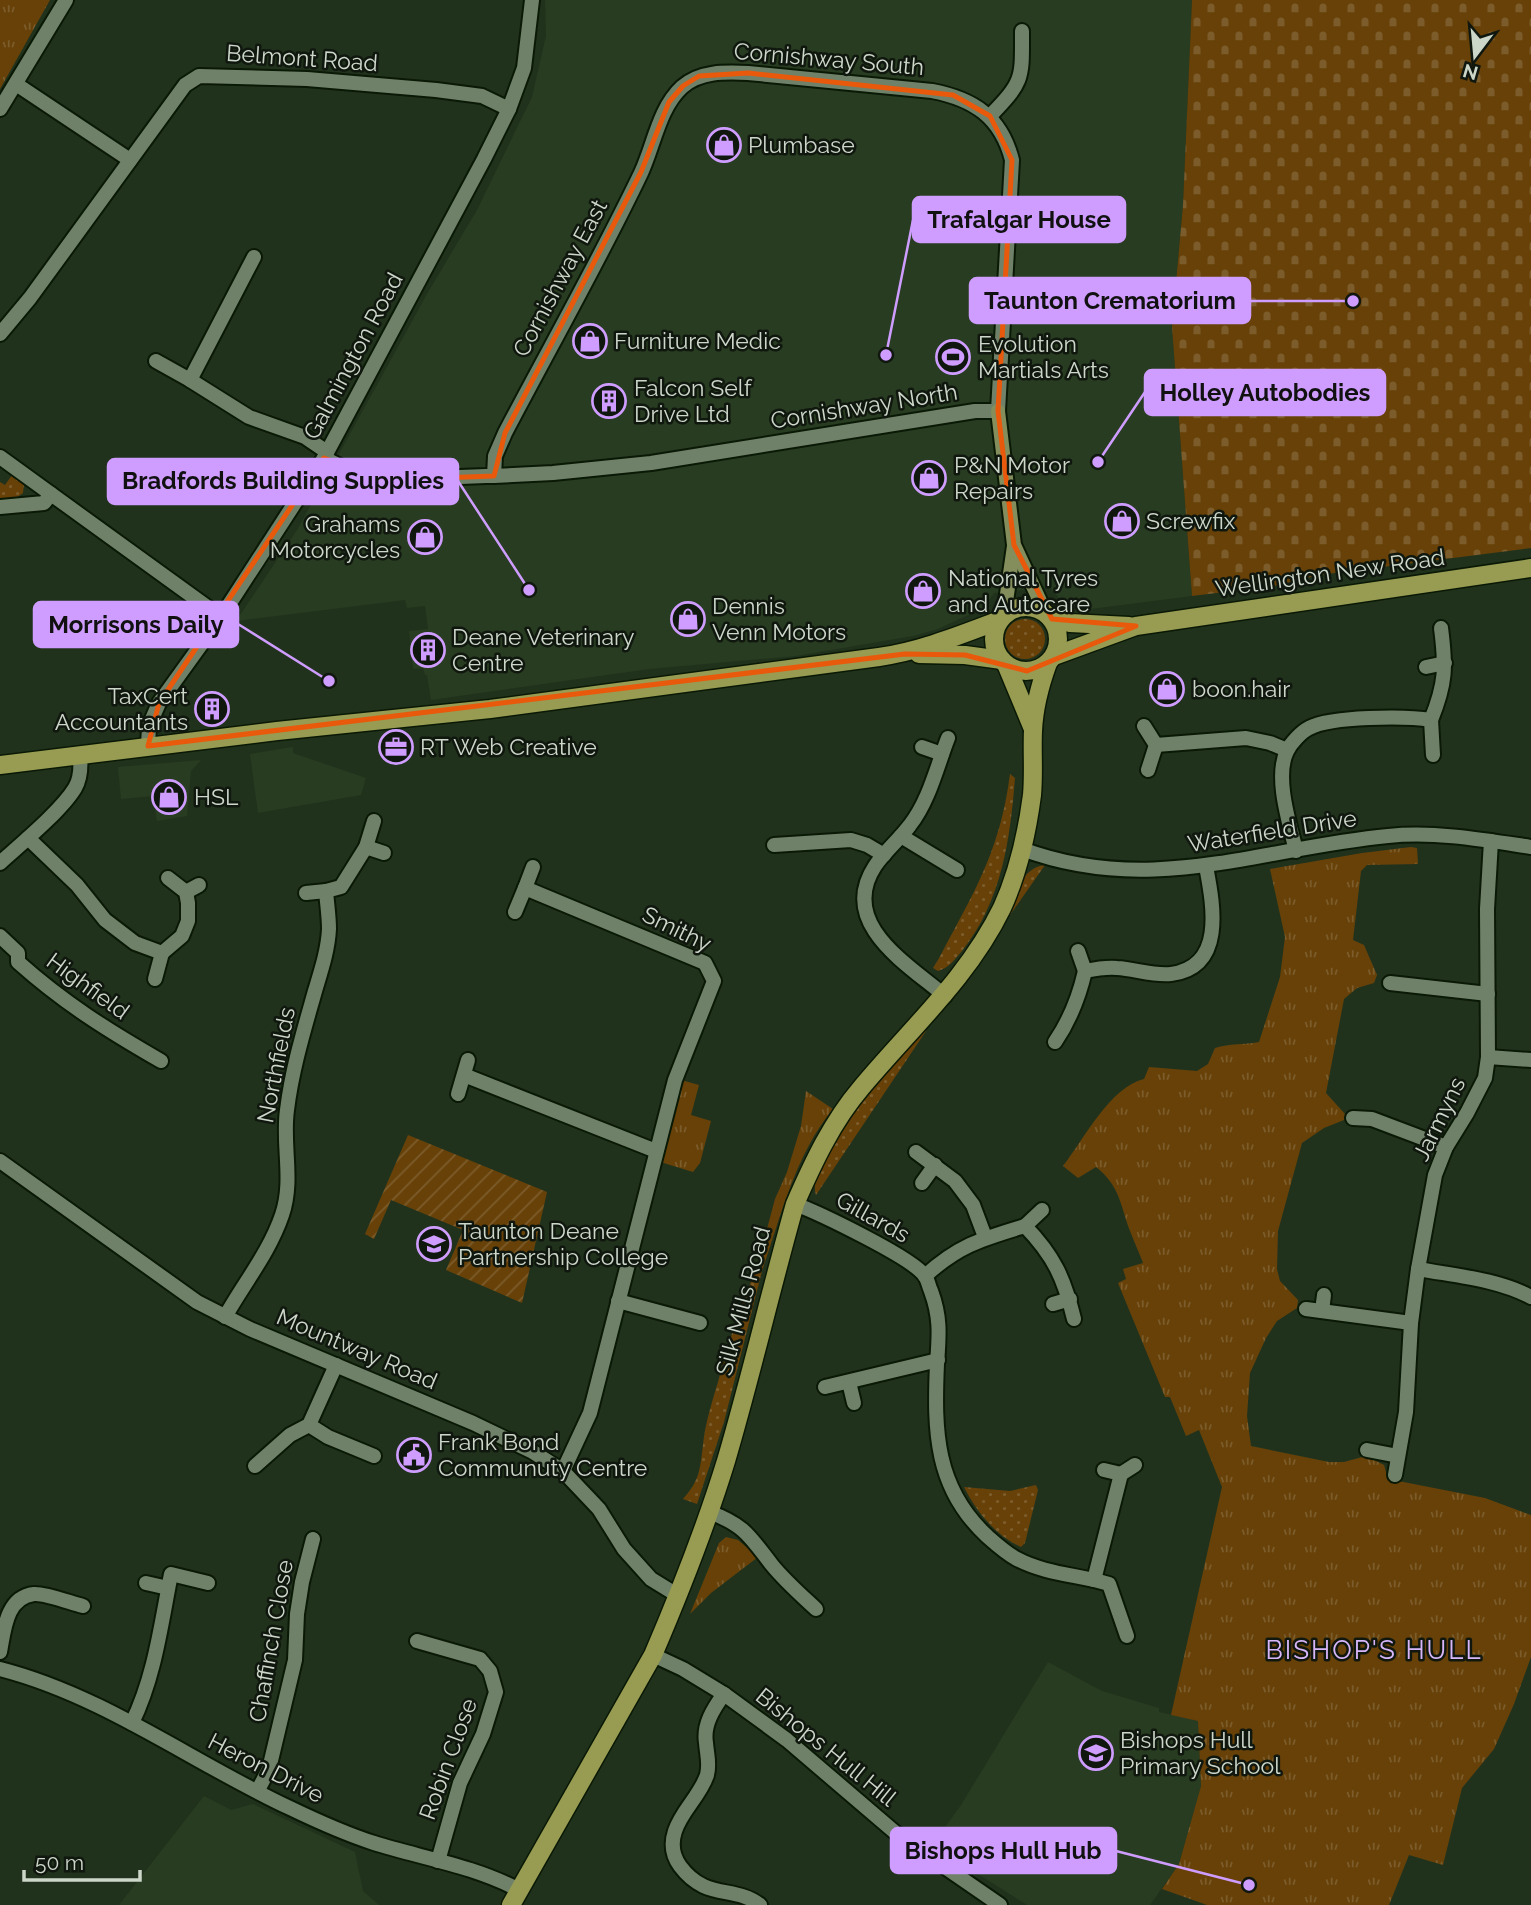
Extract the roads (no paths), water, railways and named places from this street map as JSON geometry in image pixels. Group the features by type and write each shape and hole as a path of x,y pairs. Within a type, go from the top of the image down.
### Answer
{"main road":[{"name":"Wellington New Road","path":"1048,616 1070,623 1136,626 1531,568"},
{"path":"0,765 490,709 905,654 965,654 1004,662 1016,670 1027,671 1038,669 1051,659 1059,641 1056,626 1048,616 1035,607 1024,606 1013,609 1002,618 905,654"},
{"path":"1002,618 995,630 994,641 1004,662"},
{"name":"Wellington New Road","path":"1051,659 1136,626"},
{"name":"Silk Mills Road","path":"515,1898 653,1655 709,1512 726,1460 796,1204 808,1174 839,1117 860,1089 945,996 984,941 1002,907 1014,878 1032,795 1033,729 1038,692 1051,659"},
{"name":"Silk Mills Road","path":"1004,662 1033,729"}],"street":[{"path":"0,109 66,0"},
{"name":"Galmington Road","path":"148,747 149,726 159,703 221,617 326,455 457,211 509,109 524,68 532,0"},
{"path":"1002,618 1014,545 998,411 1012,160 1005,140 990,116 1018,83 1022,71 1022,31"},
{"name":"Cornishway South","path":"669,102 683,86 699,76 722,72 748,73 932,91 953,95 990,116"},
{"name":"Belmont Road","path":"0,334 185,85 199,76 307,79 436,90 482,96 509,109"},
{"path":"16,84 130,160"},
{"name":"Cornishway East","path":"494,476 495,456 505,433 641,172 669,102"},
{"path":"190,380 254,257"},
{"name":"Cornishway North","path":"156,361 249,416 304,437 326,455 362,477 382,480 552,473 651,463 962,413 998,411"},
{"path":"0,457 221,617"},
{"path":"0,507 44,503 51,494"},
{"path":"1014,545 1048,616"},
{"path":"1433,755 1431,720 1443,692 1445,663 1441,628"},
{"path":"1426,667 1445,663"},
{"path":"1296,851 1285,803 1283,774 1287,750 1308,728 1325,723 1408,717 1431,720"},
{"path":"1144,726 1156,745"},
{"path":"945,996 905,965 872,929 865,898 869,878 884,855 911,824 922,805 948,737"},
{"path":"1156,745 1246,738 1287,750"},
{"path":"1148,770 1156,745"},
{"path":"922,747 942,754"},
{"path":"0,863 28,838 76,787 81,766 80,755"},
{"path":"306,893 341,887 366,847 374,821"},
{"name":"Waterfield Drive","path":"1021,849 1096,869 1132,871 1206,866 1391,835 1452,837 1531,847"},
{"path":"901,836 945,855 957,870"},
{"path":"28,838 77,885 105,920 135,943 162,953"},
{"path":"775,845 793,851 851,840 884,855"},
{"name":"Jarmyns","path":"1395,1475 1406,1412 1411,1323 1418,1269 1435,1175 1446,1147 1485,1078 1488,1057 1487,909 1491,841"},
{"path":"366,847 384,853"},
{"path":"1085,971 1116,968 1170,974 1189,969 1202,958 1214,928 1206,866"},
{"path":"515,912 533,867"},
{"path":"155,979 162,953 182,936 188,921 186,892 168,878"},
{"path":"186,892 199,885"},
{"name":"Smithy","path":"525,888 705,963 714,981 682,1058 590,1413 563,1471"},
{"name":"Northfields","path":"225,1317 260,1264 283,1213 288,1191 284,1128 294,1070 329,930 326,891"},
{"name":"Highfield","path":"0,936 18,953 18,962 48,990 89,1019 161,1061"},
{"path":"1055,1042 1072,1027 1085,971 1078,951"},
{"path":"1390,983 1407,979 1488,994"},
{"path":"1488,1057 1531,1060"},
{"path":"458,1094 468,1060"},
{"path":"464,1075 656,1151"},
{"path":"1353,1118 1375,1112 1446,1147"},
{"path":"916,1152 955,1181 974,1205 985,1237"},
{"name":"Mountway Road","path":"0,1161 188,1296 225,1317 473,1423 533,1452 563,1471 599,1509 624,1549 652,1579 677,1595"},
{"path":"922,1183 935,1165"},
{"name":"Gillards","path":"796,1204 911,1264 925,1276"},
{"path":"1042,1210 1025,1226 985,1237 947,1256 925,1276 940,1328 935,1408 940,1456 954,1496 965,1512 996,1544 1017,1559 1048,1570 1109,1584 1127,1636"},
{"path":"1025,1226 1046,1248 1059,1269 1074,1319"},
{"path":"1418,1269 1486,1281 1515,1289 1531,1297"},
{"path":"1322,1311 1324,1295"},
{"path":"1053,1304 1070,1299"},
{"path":"618,1301 701,1323"},
{"path":"1306,1309 1411,1323"},
{"path":"825,1387 938,1360"},
{"path":"255,1466 290,1435 309,1425 335,1364"},
{"path":"849,1382 854,1403"},
{"path":"309,1425 328,1437 374,1456"},
{"path":"1367,1450 1398,1456"},
{"path":"1094,1580 1121,1475 1135,1465"},
{"path":"1104,1470 1121,1475"},
{"path":"709,1512 746,1531 787,1581 816,1609"},
{"name":"Chaffinch Close","path":"258,1790 269,1769 295,1660 297,1614 313,1539"},
{"path":"132,1723 144,1698 171,1574 208,1583"},
{"path":"146,1583 168,1588"},
{"path":"0,1652 8,1615 21,1600 35,1594 83,1606"},
{"name":"Robin Close","path":"417,1641 480,1659 490,1671 496,1692 483,1734 460,1783 438,1861"},
{"name":"Bishops Hull Hill","path":"653,1655 683,1669 724,1694 804,1754 897,1834 1000,1905"},
{"name":"Heron Drive","path":"0,1669 33,1677 74,1693 288,1807 372,1842 500,1880 515,1898"},
{"path":"724,1694 708,1720 706,1731 710,1766 703,1788 676,1828 672,1843 674,1856 691,1879 704,1888 744,1897 760,1905"}],"place":[{"name":"Plumbase","path":"724,145"},
{"name":"Taunton Crematorium","path":"1353,301"},
{"name":"Furniture Medic","path":"590,341"},
{"name":"Trafalgar House","path":"886,355"},
{"name":"Evolution Martials Arts","path":"953,357"},
{"name":"Falcon Self Drive Ltd","path":"609,401"},
{"name":"Holley Autobodies","path":"1098,462"},
{"name":"P&N Motor Repairs","path":"929,478"},
{"name":"Screwfix","path":"1122,521"},
{"name":"Grahams Motorcycles","path":"425,537"},
{"name":"Bradfords Building Supplies","path":"529,590"},
{"name":"National Tyres and Autocare","path":"923,591"},
{"name":"Dennis Venn Motors","path":"688,619"},
{"name":"Deane Veterinary Centre","path":"428,650"},
{"name":"Morrisons Daily","path":"329,681"},
{"name":"boon.hair","path":"1167,689"},
{"name":"TaxCert Accountants","path":"212,709"},
{"name":"RT Web Creative","path":"396,747"},
{"name":"HSL","path":"169,797"},
{"name":"Taunton Deane Partnership College","path":"434,1244"},
{"name":"Frank Bond Communuty Centre","path":"414,1455"},
{"name":"Bishops Hull Primary School","path":"1096,1753"},
{"name":"Bishops Hull Hub","path":"1249,1885"}],"district":[{"name":"BISHOP'S HULL","path":"1374,1650"}]}
